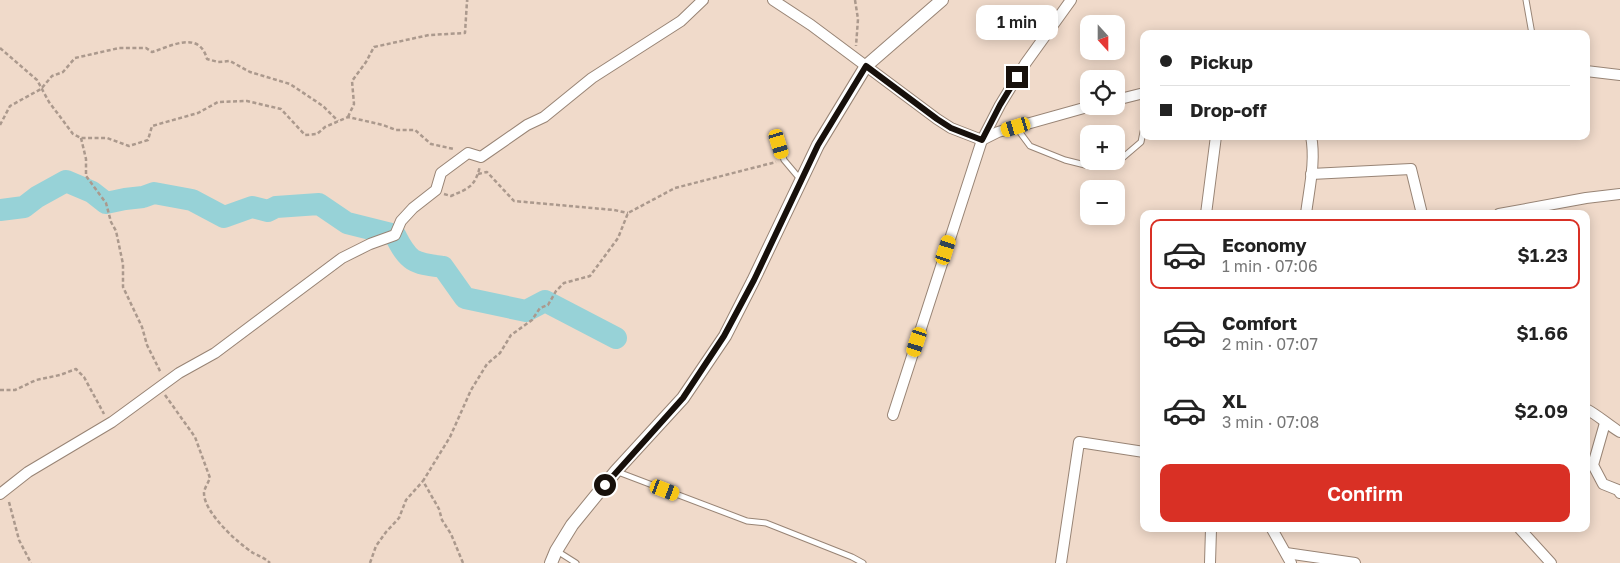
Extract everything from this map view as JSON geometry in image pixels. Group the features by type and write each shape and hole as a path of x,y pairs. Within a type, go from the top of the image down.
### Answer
{"street":[{"path":"3,491 28,472 112,422 179,373 215,353 342,258 370,244 395,235 401,221 413,208 436,190 441,173 468,152 481,157 527,124 544,117 592,78 681,21 703,0"},
{"path":"773,0 862,62 937,119 951,128 982,140 998,132 1080,109"},
{"path":"551,563 556,550 572,525 616,471 683,398 724,336 754,280 818,145 862,62 942,0"},
{"path":"893,415 982,140 1000,105 1025,64 1071,0"},
{"path":"1590,71 1620,75"},
{"path":"1125,98 1140,94"},
{"path":"1207,210 1215,140"},
{"path":"1307,210 1312,174 1312,140"},
{"path":"1312,174 1411,169 1421,210"},
{"path":"1521,210 1620,194"},
{"path":"1590,411 1620,432"},
{"path":"1605,423 1593,465 1603,484 1618,490 1620,493"},
{"path":"1061,563 1079,442 1140,451"},
{"path":"1210,563 1211,532"},
{"path":"1274,532 1291,563"},
{"path":"1523,532 1551,563"},
{"path":"1286,552 1355,563"}],"lane":[{"path":"1526,0 1531,30"},
{"path":"1016,127 1030,146 1065,160 1089,166 1113,166 1141,140"},
{"path":"779,144 784,160 801,179"},
{"path":"616,471 747,521 766,523 863,563"},
{"path":"556,550 576,563"}],"path":[{"path":"348,117 354,104 352,81 366,62 374,46 429,36 465,32 468,0"},
{"path":"855,0 862,62"},
{"path":"0,125 10,106 40,89 52,76 63,72 75,58 119,48 146,48 152,52 185,42 196,43 204,49 206,59 230,62 250,72 290,84 323,106 339,121"},
{"path":"0,48 37,80 40,89 73,134 81,138 107,138 129,146 148,140 152,126 198,112 218,102 247,101 281,109 305,135 317,134 325,127 348,117 384,125 396,130 415,130 431,144 468,152"},
{"path":"81,138 86,159 86,176 106,203 111,222 116,231 123,264 123,287 142,328 162,386 195,437 210,478 204,492 207,506 225,531 270,563"},
{"path":"436,190 450,196 470,187 478,174 481,157"},
{"path":"478,174 487,172 514,201 548,203 628,213 675,188 784,160"},
{"path":"370,563 376,546 399,518 406,500 423,481 453,431 472,390 487,364 500,353 512,335 532,320 540,308 548,305 556,291 564,283 590,276 618,238 628,213"},
{"path":"0,390 15,390 36,380 76,370 84,377 103,414 112,422"},
{"path":"423,481 440,509 442,520 451,534 463,563"},
{"path":"3,491 18,540 31,563"}],"waterway":[{"path":"0,210 24,207 37,197 66,181 92,192 106,203 143,197 154,193 192,200 224,217 252,207 268,211 276,207 319,204 347,223 395,235 404,251 413,260 443,267 465,298 526,311 545,301 616,338"}],"route":[{"path":"605,485 683,398 724,336 754,280 818,145 866,66 951,128 982,140 1017,77"}]}
